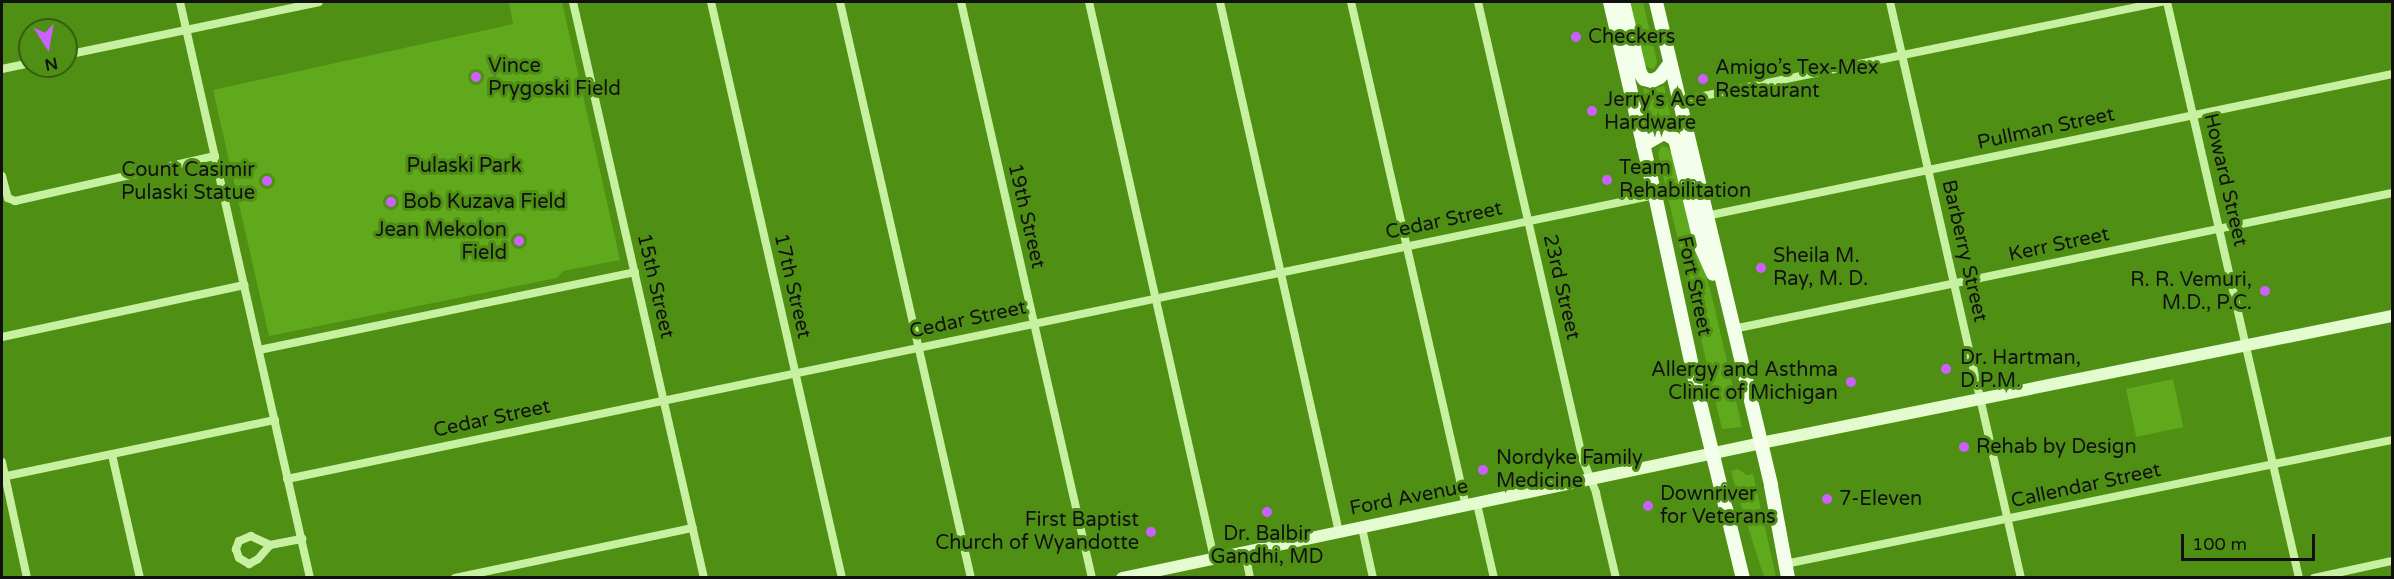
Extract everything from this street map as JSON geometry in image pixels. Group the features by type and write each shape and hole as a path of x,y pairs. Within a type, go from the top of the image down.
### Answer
{"main road":[{"name":"Fort Street","path":"1610,2 1655,195 1678,310 1743,578"},
{"path":"1623,2 1640,73 1644,80 1652,81 1660,77 1670,63"},
{"path":"1650,2 1662,25"},
{"name":"Fort Street","path":"1656,2 1723,292 1761,443 1787,571"},
{"path":"1643,145 1664,133 1675,139 1702,249 1723,292"},
{"name":"Ford Avenue","path":"1124,577 1761,443 2392,316"}],"street":[{"path":"180,2 310,578"},
{"path":"78,52 319,2"},
{"name":"15th Street","path":"573,2 704,578"},
{"name":"17th Street","path":"711,2 842,578"},
{"path":"840,2 971,578"},
{"name":"19th Street","path":"961,2 1092,578"},
{"path":"1089,2 1215,558"},
{"path":"1220,2 1339,532"},
{"path":"1351,2 1407,246 1472,505 1494,578"},
{"name":"23rd Street","path":"1478,2 1583,460 1597,497 1616,578"},
{"name":"Barberry Street","path":"1890,2 2021,578"},
{"path":"1679,101 2165,2"},
{"name":"Howard Street","path":"2165,2 2220,229 2299,578"},
{"path":"2,69 18,66"},
{"name":"Pullman Street","path":"1706,216 2392,74"},
{"path":"2,176 8,198 15,201 215,156"},
{"name":"Kerr Street","path":"1733,329 2392,194"},
{"name":"Cedar Street","path":"288,479 571,419 664,403 918,346 1655,195"},
{"path":"259,350 635,272"},
{"path":"2,337 244,285"},
{"path":"3,477 275,420"},
{"name":"Callendar Street","path":"1787,571 2008,519 2392,440"},
{"path":"111,455 140,578"},
{"path":"2,462 3,477 27,578"},
{"path":"455,578 693,528"},
{"path":"1362,528 1373,578"},
{"path":"270,545 302,539"},
{"path":"1245,552 1250,578"},
{"path":"2314,578 2392,561"}],"green space":[{"name":"Pulaski Park","path":"509,2 562,2 620,260 563,271 557,278 269,336 213,90 513,24"},
{"path":"1627,2 1643,2 1657,62 1654,69 1643,63"},
{"path":"1664,86 1673,127 1664,126 1652,129 1643,88 1650,90"},
{"path":"1661,146 1667,147 1673,155 1714,305 1742,427 1722,429 1658,154"},
{"path":"2173,379 2183,427 2136,437 2126,389"},
{"path":"1738,469 1747,475 1753,474 1776,577 1764,577 1731,471"}],"place":[{"name":"Checkers","path":"1576,37"},
{"name":"Vince Prygoski Field","path":"476,77"},
{"name":"Amigo’s Tex-Mex Restaurant","path":"1703,79"},
{"name":"Jerry's Ace Hardware","path":"1592,111"},
{"name":"Team Rehabilitation","path":"1607,180"},
{"name":"Count Casimir Pulaski Statue","path":"267,181"},
{"name":"Bob Kuzava Field","path":"391,202"},
{"name":"Jean Mekolon Field","path":"519,241"},
{"name":"Sheila M. Ray, M. D.","path":"1761,268"},
{"name":"R. R. Vemuri, M.D., P.C.","path":"2265,291"},
{"name":"Dr. Hartman, D.P.M.","path":"1946,369"},
{"name":"Allergy and Asthma Clinic of Michigan","path":"1851,382"},
{"name":"Rehab by Design","path":"1964,447"},
{"name":"Nordyke Family Medicine","path":"1483,470"},
{"name":"7-Eleven","path":"1827,499"},
{"name":"Downriver for Veterans","path":"1648,506"},
{"name":"Dr. Balbir Gandhi, MD","path":"1267,512"},
{"name":"First Baptist Church of Wyandotte","path":"1151,532"}]}
